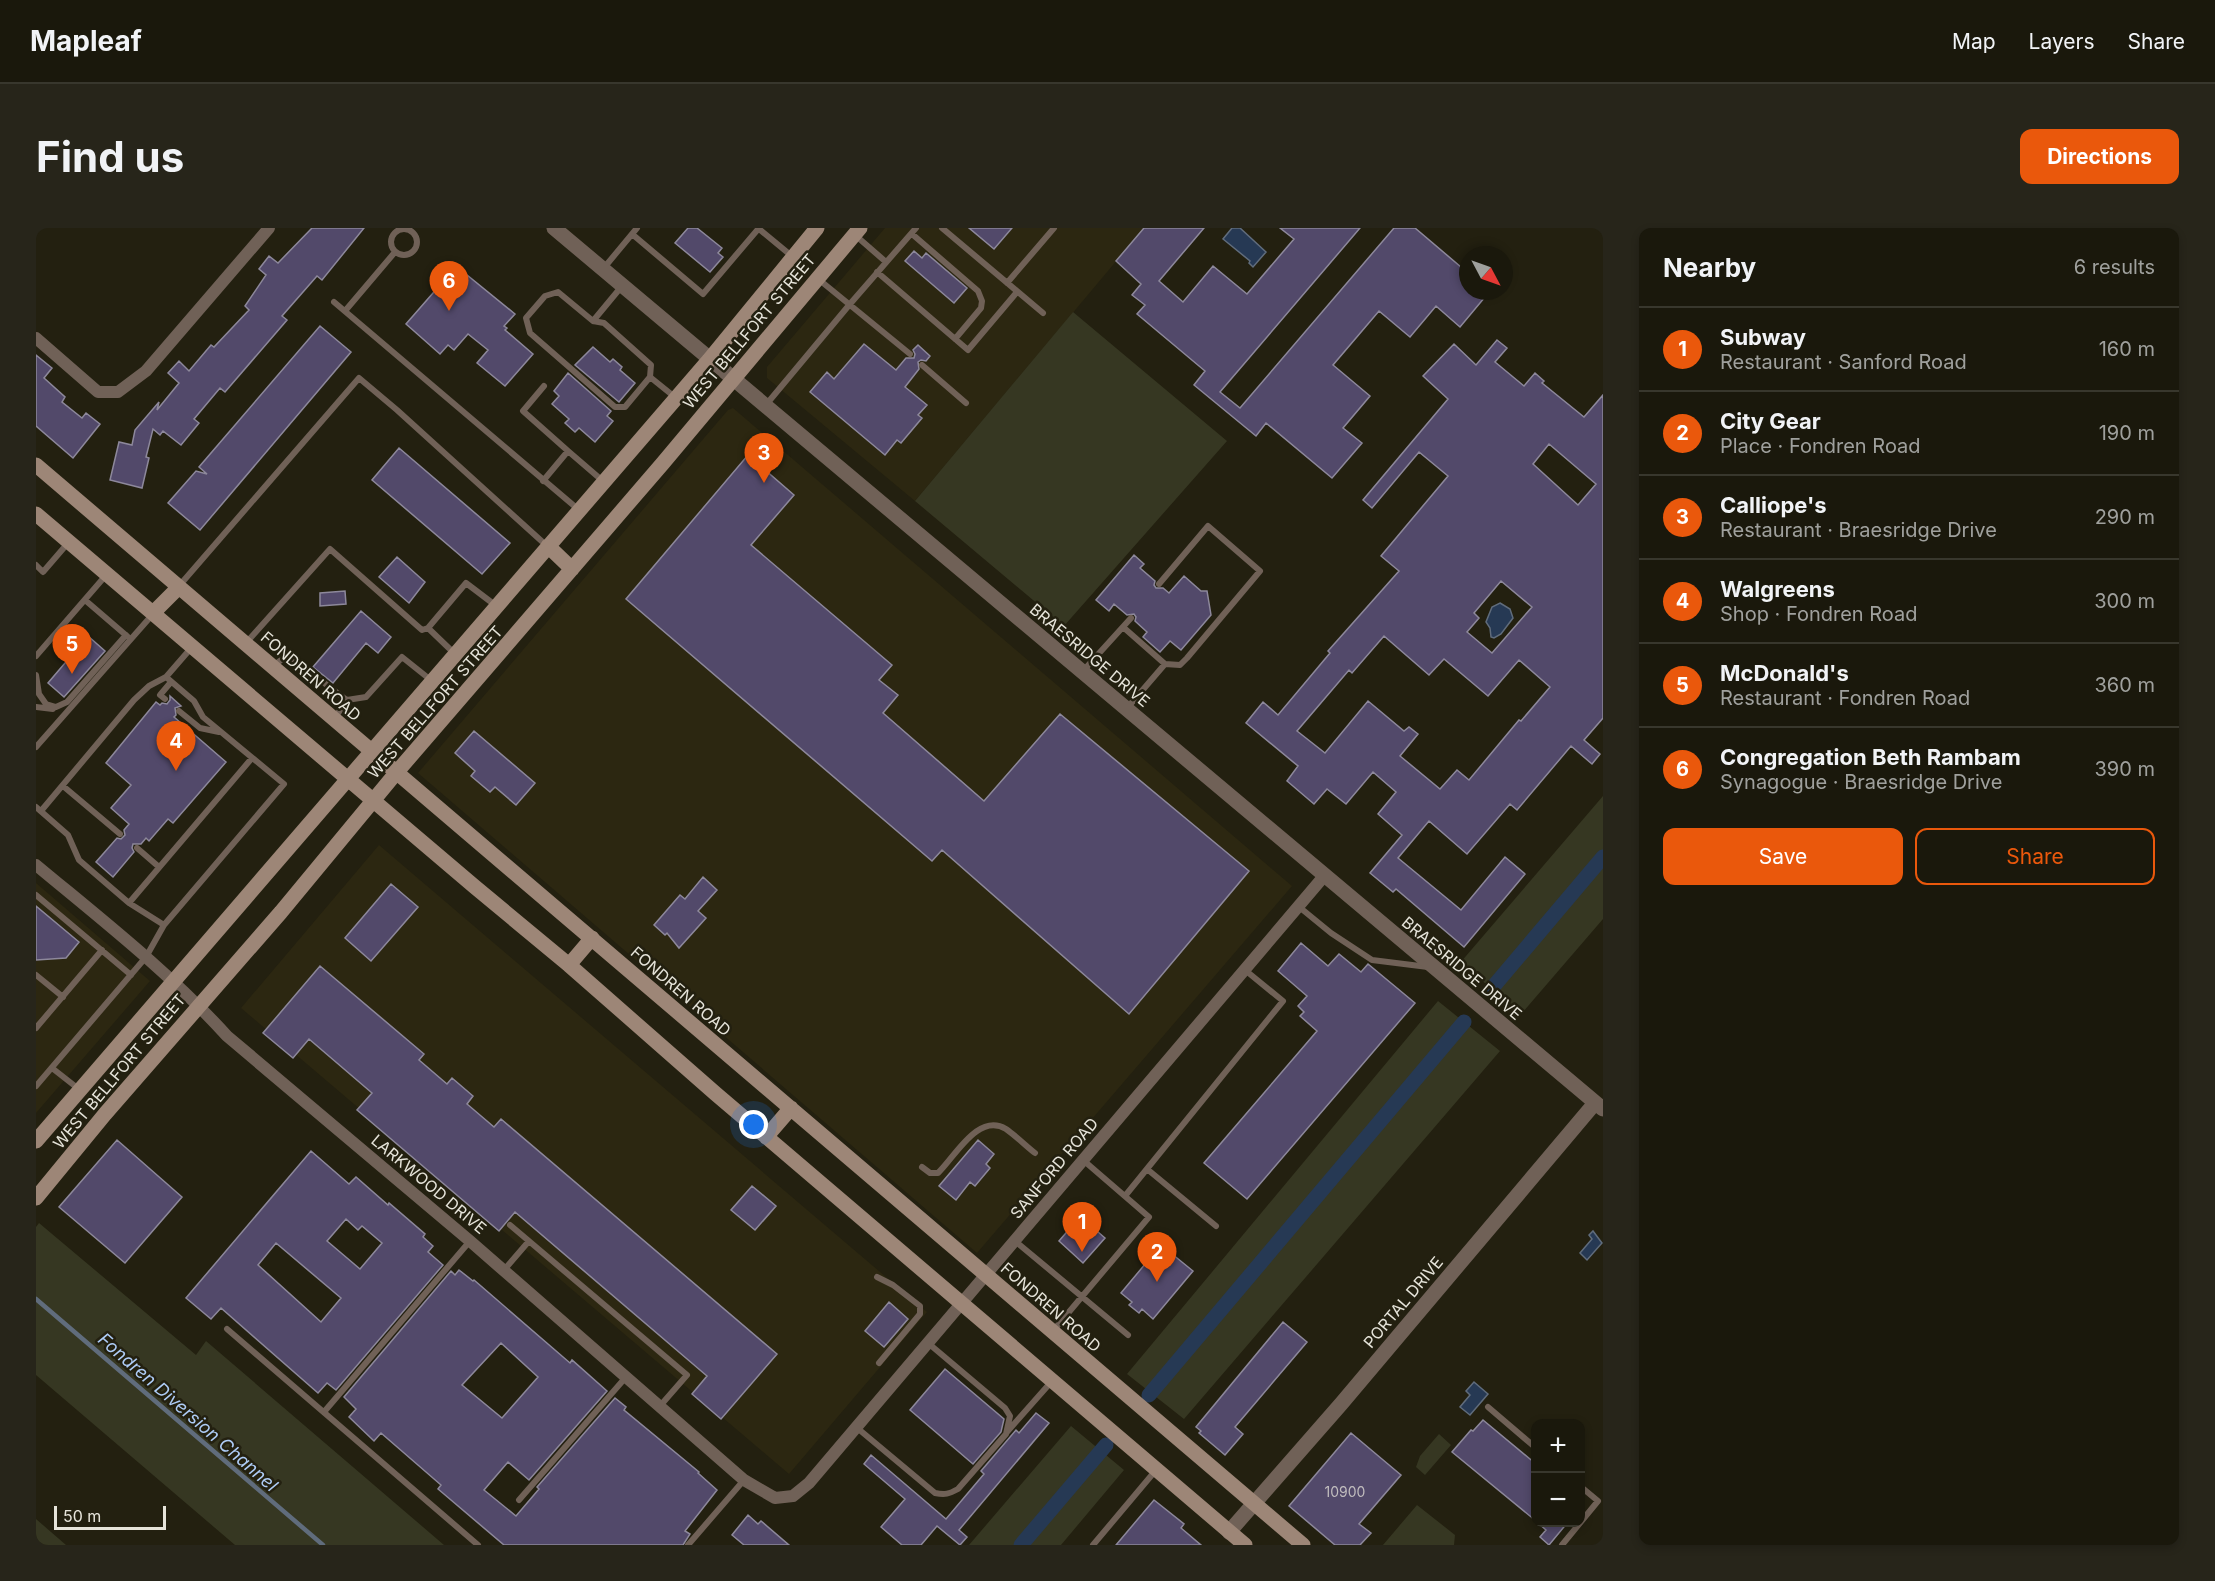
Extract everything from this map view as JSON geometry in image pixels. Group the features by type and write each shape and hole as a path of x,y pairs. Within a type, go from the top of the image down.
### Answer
{"main road":[{"name":"WEST BELLFORT STREET","path":"36,1141 677,398 817,228"},
{"name":"WEST BELLFORT STREET","path":"36,1198 105,1114 281,912 396,773 733,380 857,231"},
{"name":"FONDREN ROAD","path":"36,465 1303,1545"},
{"path":"36,514 569,965 766,1137 1245,1545"},
{"path":"548,546 572,569"},
{"path":"153,613 179,587"},
{"path":"569,965 592,938"},
{"path":"766,1137 791,1108"}],"street":[{"path":"36,338 98,392 118,392 146,371 269,228"},
{"name":"BRAESRIDGE DRIVE","path":"554,228 1126,710 1435,968 1600,1102"},
{"name":"LARKWOOD DRIVE","path":"36,865 147,957 199,1005 227,1036 504,1270 744,1480 775,1498 793,1496 809,1483"},
{"name":"SANFORD ROAD","path":"809,1483 1325,875"},
{"name":"PORTAL DRIVE","path":"1229,1532 1600,1102"}],"lane":[{"path":"602,269 637,228"},
{"path":"942,228 1043,313"},
{"path":"1007,283 1054,228"},
{"path":"632,234 703,294 759,229 793,258"},
{"path":"406,230 415,231 417,241 415,250 408,255 395,252 391,245 394,234 406,230"},
{"path":"857,231 886,262"},
{"path":"765,406 914,231 978,291 982,301 981,308 955,339"},
{"path":"345,312 395,252"},
{"path":"878,272 968,350 1017,292"},
{"path":"817,278 910,354"},
{"path":"593,321 622,286"},
{"path":"558,292 593,321 604,323 651,365 650,377 625,407 615,407 530,333 526,318 545,296 558,292"},
{"path":"334,302 543,482 580,511"},
{"path":"922,365 966,403"},
{"path":"650,377 677,398"},
{"path":"179,587 359,378 398,410 548,546"},
{"path":"544,386 523,411 604,482"},
{"path":"543,482 568,451"},
{"path":"1123,627 1166,664 1180,665 1260,572 1208,526 1159,584"},
{"path":"36,566 43,572 68,542"},
{"path":"246,643 330,549 422,630 428,628 466,583 496,607"},
{"path":"36,656 107,574"},
{"path":"85,600 128,637"},
{"path":"36,706 52,709 67,702 153,613"},
{"path":"1082,673 1131,618"},
{"path":"428,628 455,655"},
{"path":"36,747 128,637"},
{"path":"165,699 160,695 168,679 192,646"},
{"path":"36,662 41,650"},
{"path":"273,667 279,660 286,658 294,660 347,700 366,697 402,657 432,682"},
{"path":"1126,710 1166,664"},
{"path":"36,675 39,694 46,704 56,707"},
{"path":"36,1086 147,957 164,925 284,784 203,717 195,701 168,679"},
{"path":"164,925 129,903 79,860 68,835 39,809 63,786 134,700 149,686 168,679"},
{"path":"334,720 347,700"},
{"path":"179,711 200,728 222,733"},
{"path":"129,903 252,758"},
{"path":"63,786 120,834"},
{"path":"137,848 159,867"},
{"path":"36,895 131,975"},
{"path":"1298,906 1331,933 1372,960 1435,968"},
{"path":"36,1028 102,950"},
{"path":"1125,1196 1283,1001 1245,970"},
{"path":"36,975 63,997"},
{"path":"52,1068 80,1090"},
{"path":"922,1167 930,1173 938,1173 975,1131 986,1126 1005,1129 1035,1153"},
{"path":"1053,1332 1149,1216 1083,1160"},
{"path":"1147,1169 1216,1226"},
{"path":"510,1225 687,1375 660,1406"},
{"path":"1014,1240 1128,1335"},
{"path":"324,1413 470,1241"},
{"path":"504,1270 529,1241"},
{"path":"877,1277 904,1292 920,1306 920,1314 879,1363"},
{"path":"227,1329 478,1545"},
{"path":"928,1342 1005,1408 1010,1416 1006,1434"},
{"path":"519,1500 626,1376"},
{"path":"856,1427 935,1493 948,1494 958,1489 1052,1380"},
{"path":"1488,1407 1531,1444"},
{"path":"1093,1545 1157,1470"},
{"path":"688,1545 744,1480"},
{"path":"1585,1490 1598,1501 1585,1517"},
{"path":"1562,1545 1577,1527"}],"shaded area":[{"path":"885,228 1144,228 915,501 767,378 767,367"},
{"path":"733,408 1292,886 977,1253 418,773 728,410"},
{"path":"379,845 927,1312 789,1474 241,1008"},
{"path":"36,883 150,981 36,1113"}],"green space":[{"path":"1073,312 1227,441 1064,626 915,501"},
{"path":"1603,796 1603,919 1522,1013 1460,963"},
{"path":"1438,1001 1500,1051 1184,1419 1127,1374"},
{"path":"39,1223 196,1355 206,1341 444,1545 235,1545 36,1375 36,1227"},
{"path":"1071,1426 1124,1470 1061,1545 969,1545"},
{"path":"1439,1434 1451,1445 1425,1475 1416,1467 1420,1456"},
{"path":"1417,1505 1455,1535 1454,1545 1383,1545"},
{"path":"36,1519 66,1545 36,1545"}],"water":[{"path":"1232,228 1240,228 1266,252 1253,267 1250,261 1223,239"},
{"path":"1500,603 1510,609 1513,618 1501,634 1494,638 1491,637 1490,628 1486,622 1492,607"},
{"path":"1593,1231 1602,1243 1587,1260 1580,1253 1592,1239 1589,1235"},
{"path":"1474,1382 1488,1394 1470,1415 1460,1407 1470,1395 1466,1391"}],"building":[{"path":"312,228 364,228 322,280 317,276 282,316 287,320 225,392 220,388 194,419 199,423 181,445 163,431 160,435 153,429 142,488 110,480 119,442 132,445 135,430 159,402 157,410 179,383 168,373 179,361 189,371 211,345 214,347 249,310 245,306 266,275 259,269 269,256 278,263"},
{"path":"688,228 697,228 722,248 718,253 723,257 710,272 675,243"},
{"path":"969,228 1012,228 994,249"},
{"path":"1144,228 1204,228 1159,281 1183,302 1213,266 1247,294 1294,239 1280,228 1360,228 1220,392 1240,408 1394,228 1415,228 1459,265 1459,300 1482,300 1460,327 1436,306 1410,337 1379,311 1333,365 1370,396 1343,428 1362,443 1332,478 1266,423 1256,436 1194,385 1205,371 1137,314 1145,305 1132,295 1141,284 1116,261"},
{"path":"914,251 922,258 926,253 967,288 954,303 905,261"},
{"path":"456,266 515,314 504,326 507,328 505,330 533,354 505,386 477,363 488,350 468,334 454,350 448,345 440,354 406,324 440,285 437,282 446,270 449,267 453,270"},
{"path":"320,326 351,352 200,530 168,503 196,471 207,474 199,467"},
{"path":"1497,340 1507,348 1495,362 1524,386 1535,373 1544,381 1542,383 1584,417 1603,395 1603,718 1584,740 1600,754 1592,764 1571,746 1517,810 1510,804 1467,854 1429,821 1398,858 1461,910 1505,857 1525,874 1464,947 1396,889 1393,892 1370,873 1402,835 1378,814 1396,792 1373,772 1346,804 1327,789 1314,804 1287,781 1298,766 1246,723 1263,702 1278,715 1330,653 1328,651 1399,571 1381,556 1448,476 1419,452 1372,508 1363,500 1448,399 1423,376 1454,344 1476,365","holes":["1549,444 1596,484 1578,505 1533,464","1501,581 1532,607 1492,653 1467,632 1479,618 1474,613","1384,636 1429,675 1444,659 1488,696 1519,660 1550,687 1469,780 1457,770 1440,789 1400,756 1418,734 1409,727 1404,731 1368,701 1325,753 1297,731 1349,670 1352,673"]},
{"path":"864,344 896,370 906,358 914,358 913,350 918,345 930,356 926,361 918,362 919,369 905,387 927,405 918,415 922,418 901,443 897,440 885,455 810,392 827,372 834,379"},
{"path":"593,347 610,362 613,359 622,367 620,370 635,383 619,402 575,365"},
{"path":"36,355 52,368 44,378 65,397 62,402 82,418 86,413 100,424 73,458 36,426"},
{"path":"568,373 611,411 607,416 613,421 595,442 579,428 575,432 565,423 569,419 552,404 559,396 554,391"},
{"path":"399,448 510,543 482,574 372,480"},
{"path":"748,455 794,495 751,545 892,665 879,680 898,695 883,713 984,801 1060,714 1249,871 1129,1014 942,850 932,861 626,599"},
{"path":"1134,555 1144,564 1140,568 1155,581 1156,588 1163,588 1169,593 1184,576 1201,591 1207,591 1211,615 1181,650 1170,641 1160,652 1143,637 1147,632 1135,621 1134,614 1127,615 1114,604 1109,611 1096,600"},
{"path":"397,557 425,582 409,603 379,577"},
{"path":"345,591 346,604 320,606 320,593"},
{"path":"361,611 391,637 378,653 366,643 333,683 313,667"},
{"path":"88,636 105,651 64,697 48,683"},
{"path":"170,696 181,706 175,708 174,717 226,762 173,823 168,819 149,841 146,838 141,844 133,844 134,852 113,877 96,862 117,838 121,839 125,835 124,830 129,824 111,808 131,785 106,763 156,702 160,705 167,704"},
{"path":"474,731 535,783 516,805 495,787 490,792 471,776 475,771 455,753"},
{"path":"703,877 717,890 698,911 706,918 679,948 667,933 665,935 654,925 680,895 685,899"},
{"path":"391,884 418,907 371,961 345,938"},
{"path":"36,906 79,942 66,958 36,960"},
{"path":"1301,943 1328,966 1339,954 1361,972 1368,964 1415,1003 1247,1199 1204,1163 1317,1031 1300,1016 1304,1012 1298,1006 1307,996 1278,971"},
{"path":"320,966 424,1054 419,1060 447,1084 452,1078 473,1096 467,1104 494,1127 501,1119 777,1354 721,1419 692,1394 707,1376 515,1212 499,1231 357,1110 372,1093 309,1039 293,1058 263,1033"},
{"path":"117,1140 182,1197 125,1263 59,1207"},
{"path":"978,1140 994,1154 986,1164 990,1168 975,1186 970,1182 956,1200 939,1186"},
{"path":"311,1151 349,1184 356,1177 425,1234 423,1237 433,1246 428,1252 443,1265 336,1390 327,1383 318,1393 221,1308 211,1319 186,1298","holes":["346,1219 358,1230 362,1226 382,1243 360,1269 327,1241","276,1243 341,1298 321,1322 258,1265"]},
{"path":"752,1186 776,1206 755,1230 731,1210"},
{"path":"1090,1225 1105,1238 1083,1263 1059,1241 1072,1226"},
{"path":"1161,1245 1193,1271 1153,1319 1142,1309 1139,1313 1129,1305 1132,1302 1121,1293"},
{"path":"459,1270 474,1280 570,1363 572,1360 607,1391 529,1480 508,1462 484,1490 516,1516 539,1489 537,1487 615,1398 626,1407 624,1410 699,1472 717,1490 685,1531 690,1534 683,1545 504,1545 438,1489 441,1485 381,1433 374,1441 349,1417 356,1409 344,1397 451,1271 455,1275","holes":["501,1343 538,1377 502,1418 462,1385"]},
{"path":"889,1302 908,1319 884,1347 865,1331"},
{"path":"1283,1322 1307,1342 1235,1427 1243,1434 1225,1455 1199,1433 1201,1431 1196,1427"},
{"path":"945,1369 1004,1419 1001,1432 973,1464 910,1410"},
{"path":"1036,1413 1049,1423 959,1530 967,1537 960,1545 937,1526 921,1545 902,1545 881,1527 905,1499 864,1464 871,1455 946,1519 984,1474 981,1471 1016,1430 1019,1433"},
{"path":"1483,1420 1531,1460 1531,1517 1452,1452 1471,1430 1473,1431"},
{"path":"1351,1433 1401,1475 1359,1524 1371,1533 1360,1545 1335,1545 1289,1506"},
{"path":"1154,1500 1184,1524 1181,1528 1201,1545 1116,1545"},
{"path":"748,1515 758,1524 761,1521 789,1545 744,1545 732,1535"},
{"path":"1543,1527 1564,1527 1549,1545 1540,1537 1546,1530"}],"waterway":[{"path":"1493,987 1603,857"},
{"path":"1149,1395 1464,1022"},
{"name":"Fondren Diversion Channel","path":"36,1299 323,1545"},
{"path":"1021,1545 1106,1445"}],"place":[{"name":"Congregation Beth Rambam","path":"449,311"},
{"name":"Calliope's","path":"764,483"},
{"name":"McDonald's","path":"72,674"},
{"name":"Walgreens","path":"176,771"},
{"name":"Subway","path":"1082,1252"},
{"name":"City Gear","path":"1157,1282"}]}
